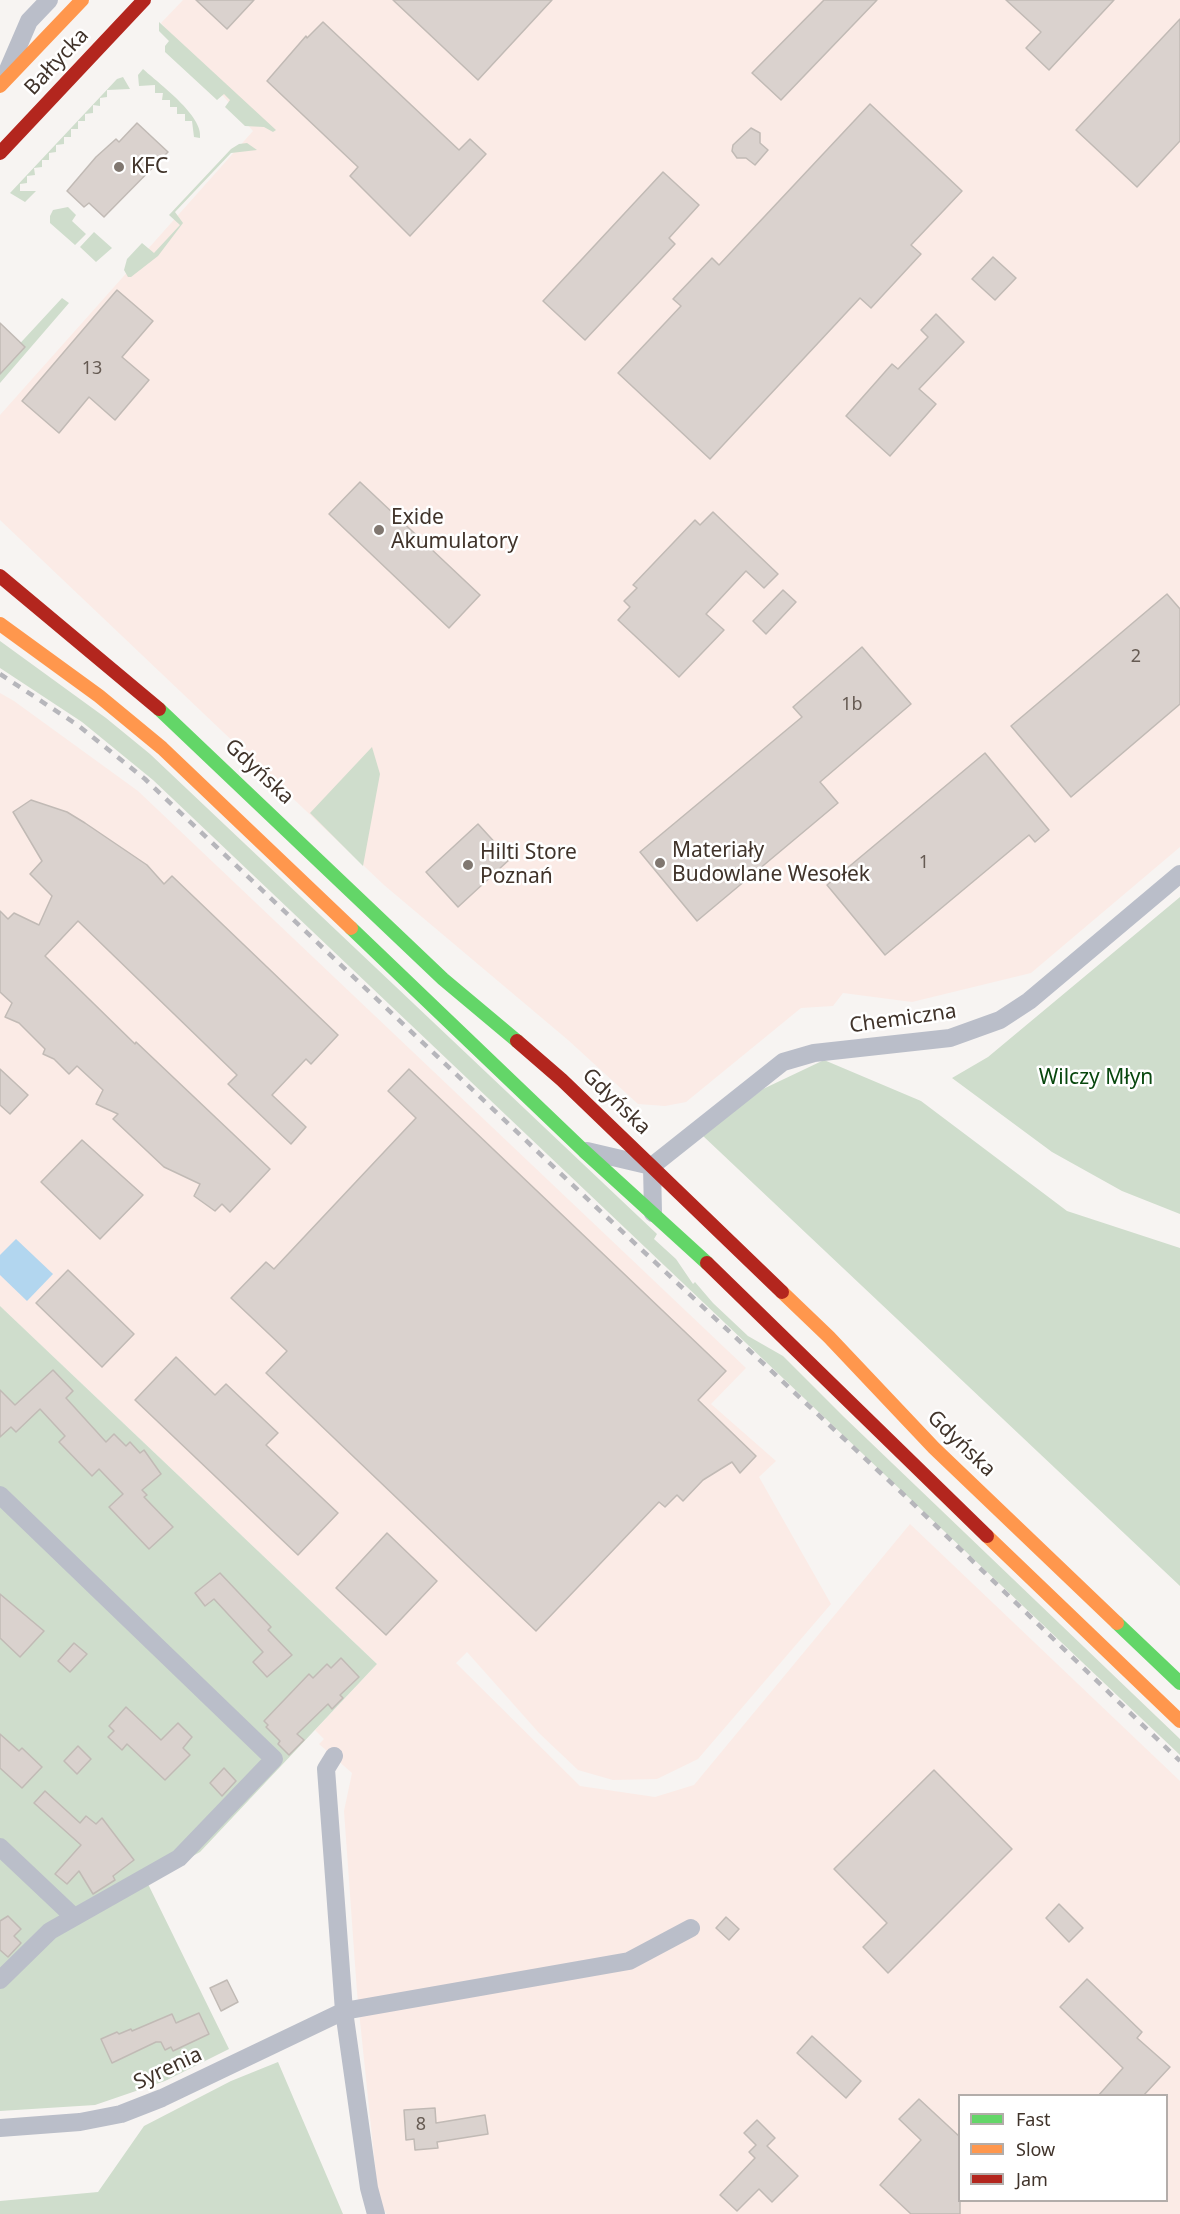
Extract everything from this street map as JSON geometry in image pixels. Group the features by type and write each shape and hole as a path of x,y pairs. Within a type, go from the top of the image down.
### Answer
{"main road":[{"name":"Bałtycka","path":"1,85 82,0"},
{"name":"Bałtycka","path":"0,153 144,0"},
{"name":"Gdyńska","path":"0,576 182,728 443,979 562,1080 829,1337 934,1448 1180,1683"},
{"path":"0,624 99,696 155,742 584,1150 739,1292 890,1443 1180,1721"}],"street":[{"path":"1,85 29,21 49,0"},
{"name":"Chemiczna","path":"652,1166 783,1062 814,1053 950,1038 1000,1020 1029,1001 1180,874"},
{"path":"584,1150 652,1166 653,1214"},
{"path":"0,1495 274,1759 179,1858 50,1930 0,1980"},
{"path":"334,1756 326,1769 344,2011 369,2188 376,2214"},
{"path":"0,1847 74,1917"},
{"name":"Syrenia","path":"0,2128 80,2122 121,2114 162,2098 344,2011 628,1961 691,1928"}],"shaded area":[{"path":"183,0 1180,0 1180,847 1031,973 912,1002 843,993 833,1006 801,1008 686,1102 665,1106 638,1104 568,1040 384,885 0,520 0,415 253,131 161,23"},
{"path":"0,693 138,791 746,1368 711,1404 776,1461 759,1477 831,1604 698,1759 657,1779 613,1780 578,1770 539,1733 467,1652 456,1663 580,1786 655,1797 694,1785 910,1524 1180,1781 1180,2214 387,2214 379,2204 357,1992 344,1811 352,1773 319,1744 324,1739 315,1730 377,1664 0,1306"}],"green space":[{"path":"159,22 276,130 273,132 264,127 245,126 225,107 230,100 224,94 217,100 165,52 165,46 169,41 159,31"},
{"path":"143,69 188,110 199,129 200,138 194,137 192,121 185,121 185,114 177,114 177,107 170,107 170,100 162,100 163,93 155,93 155,85 139,86 138,75"},
{"path":"123,77 130,89 107,90 107,97 100,98 100,106 93,105 93,113 85,114 85,121 78,121 78,129 71,129 71,137 64,137 64,144 56,145 56,152 49,153 49,160 42,160 42,167 34,168 35,175 27,176 27,183 20,184 20,191 36,191 25,202 10,193 117,79"},
{"path":"247,143 257,150 231,153 175,212 183,223 158,256 128,277 124,270 127,259 142,243 154,253 180,225 169,215 231,149 239,144"},
{"path":"68,207 76,215 72,221 86,234 75,245 50,223 53,210"},
{"path":"94,232 112,248 96,262 80,247"},
{"path":"62,298 69,303 0,383 0,365"},
{"path":"0,641 106,718 150,754 657,1234 654,1239 676,1259 693,1284 695,1282 713,1303 748,1336 783,1356 1180,1739 1180,1755 153,780 82,722 0,668"},
{"path":"372,747 380,774 363,866 310,813"},
{"name":"Wilczy Młyn","path":"1180,897 1180,1214 1122,1191 1052,1152 952,1078 988,1057"},
{"path":"824,1060 921,1101 1067,1211 1180,1248 1180,1586 702,1135 763,1089"},
{"path":"0,1306 377,1664 200,1852 147,1882 229,2049 165,2081 95,2105 0,2111"},
{"path":"278,2062 343,2214 0,2214 0,2201 98,2192 144,2126 231,2081"}],"water":[{"path":"16,1239 53,1274 27,1301 0,1275 0,1255"}],"building":[{"path":"196,0 254,0 227,29"},
{"path":"393,0 552,0 478,80"},
{"path":"824,0 877,0 781,100 752,73"},
{"path":"1006,0 1114,0 1049,70 1026,48 1041,32"},
{"path":"1180,19 1180,141 1137,187 1076,130"},
{"path":"323,22 459,150 470,139 486,154 410,236 350,176 358,167 267,81 306,36 307,38"},
{"path":"870,104 962,191 911,245 921,254 871,308 860,298 710,459 618,373 681,306 673,299 712,258 719,265"},
{"name":"KFC","path":"137,123 168,152 104,217 89,203 84,207 67,191 96,157 116,139 119,142"},
{"path":"751,128 760,133 760,143 768,150 755,165 746,158 737,158 732,151 733,145"},
{"path":"663,172 699,205 669,238 675,244 585,340 543,301"},
{"path":"993,257 1016,278 995,300 972,279"},
{"path":"117,290 153,321 122,357 149,380 115,420 89,397 59,433 22,401"},
{"path":"936,314 964,342 919,389 936,404 890,456 846,416 892,364 898,369 928,337 921,330"},
{"path":"0,323 25,347 0,374"},
{"path":"360,482 480,595 449,628 329,514"},
{"path":"713,512 778,574 764,588 746,571 706,614 724,630 679,677 618,620 630,607 624,601 637,588 633,585 695,520 700,525"},
{"path":"783,590 796,602 766,634 753,621"},
{"path":"1167,594 1180,609 1180,704 1071,797 1011,726"},
{"path":"862,647 911,704 820,782 838,803 697,921 640,852 802,717 793,707"},
{"path":"985,753 1049,830 1035,842 1029,835 885,955 827,885"},
{"path":"31,800 67,812 85,823 147,865 164,884 172,876 338,1035 311,1064 306,1059 272,1095 306,1127 291,1144 228,1084 237,1075 78,921 45,956 135,1044 136,1042 270,1169 230,1212 222,1204 215,1211 194,1196 200,1184 164,1167 113,1119 118,1114 96,1104 103,1090 77,1066 69,1074 54,1059 43,1054 45,1049 19,1023 5,1017 12,1003 0,992 0,911 8,919 14,913 39,925 52,896 30,874 42,861 13,812"},
{"name":"Hilti Store Poznań","path":"478,824 510,859 458,907 426,872"},
{"path":"0,1069 28,1095 10,1114 0,1105"},
{"path":"409,1069 726,1371 698,1400 756,1456 740,1473 732,1462 703,1480 683,1501 677,1495 665,1507 659,1502 536,1631 266,1373 287,1351 231,1298 266,1262 274,1269 416,1118 388,1091"},
{"path":"82,1140 143,1195 100,1239 41,1182"},
{"path":"68,1270 134,1334 102,1367 36,1303"},
{"path":"176,1357 215,1395 226,1384 278,1433 266,1445 338,1513 298,1555 135,1400"},
{"path":"53,1370 73,1391 66,1398 106,1442 114,1434 126,1446 130,1442 140,1453 144,1450 161,1474 142,1490 147,1495 144,1497 173,1527 149,1549 109,1507 123,1494 99,1469 92,1476 59,1442 65,1436 40,1409 16,1432 11,1427 0,1437 0,1390 15,1405"},
{"path":"387,1533 437,1581 386,1635 336,1588"},
{"path":"220,1573 271,1627 268,1630 292,1655 267,1677 253,1662 263,1652 214,1599 205,1606 195,1593"},
{"path":"0,1594 44,1631 20,1657 0,1638"},
{"path":"74,1643 87,1654 70,1672 58,1661"},
{"path":"341,1658 359,1677 340,1695 343,1698 332,1709 328,1704 297,1734 304,1740 289,1755 278,1744 280,1741 266,1727 268,1725 264,1721 309,1674 313,1678 327,1664 331,1668"},
{"path":"126,1707 161,1740 178,1723 192,1737 183,1748 190,1755 165,1780 127,1744 122,1750 108,1737 114,1731 109,1726"},
{"path":"0,1734 19,1751 22,1748 42,1767 22,1788 0,1768"},
{"path":"78,1746 91,1759 77,1774 64,1761"},
{"path":"224,1768 236,1781 222,1796 210,1783"},
{"path":"934,1770 1012,1849 888,1973 863,1947 887,1923 834,1869"},
{"path":"45,1791 80,1823 86,1816 96,1824 102,1818 134,1860 113,1876 115,1880 93,1894 79,1871 67,1884 55,1874 81,1845 34,1803"},
{"path":"1059,1904 1083,1928 1069,1942 1046,1918"},
{"path":"8,1916 21,1929 14,1936 21,1943 8,1957 0,1950 0,1921"},
{"path":"726,1917 739,1929 729,1940 716,1928"},
{"path":"1087,1979 1142,2032 1137,2038 1170,2067 1145,2094 1100,2094 1123,2068 1060,2007"},
{"path":"227,1980 238,2002 221,2011 210,1988"},
{"path":"199,2013 209,2034 173,2051 171,2047 165,2050 161,2042 156,2042 112,2063 101,2039 117,2032 119,2034 131,2029 132,2031 172,2014 176,2023"},
{"path":"812,2036 861,2081 846,2098 797,2053"},
{"path":"919,2099 958,2135 960,2214 911,2214 880,2185 921,2140 899,2119"},
{"path":"435,2108 436,2123 485,2115 488,2134 437,2142 438,2148 415,2150 414,2139 406,2140 404,2110"},
{"path":"757,2120 775,2138 767,2146 798,2176 772,2202 759,2189 737,2211 720,2195 755,2158 749,2152 756,2145 744,2133"}],"railway":[{"path":"0,674 79,726 145,779 596,1207 902,1493 1180,1761"}],"traffic: fast":[{"path":"159,709 443,979 517,1041"},
{"path":"351,928 584,1151 707,1263"},
{"path":"1117,1623 1180,1683"}],"traffic: slow":[{"path":"0,86 82,0"},
{"path":"0,624 99,696 162,748 351,928"},
{"path":"782,1292 829,1337 934,1448 1117,1623"},
{"path":"987,1536 1180,1721"}],"traffic: jam":[{"path":"0,153 144,0"},
{"path":"0,576 159,709"},
{"path":"517,1041 562,1080 782,1292"},
{"path":"707,1263 987,1536"}],"place":[{"name":"KFC","path":"119,167"},
{"name":"Exide Akumulatory","path":"379,530"},
{"name":"Materiały Budowlane Wesołek","path":"660,863"},
{"name":"Hilti Store Poznań","path":"468,865"}]}
